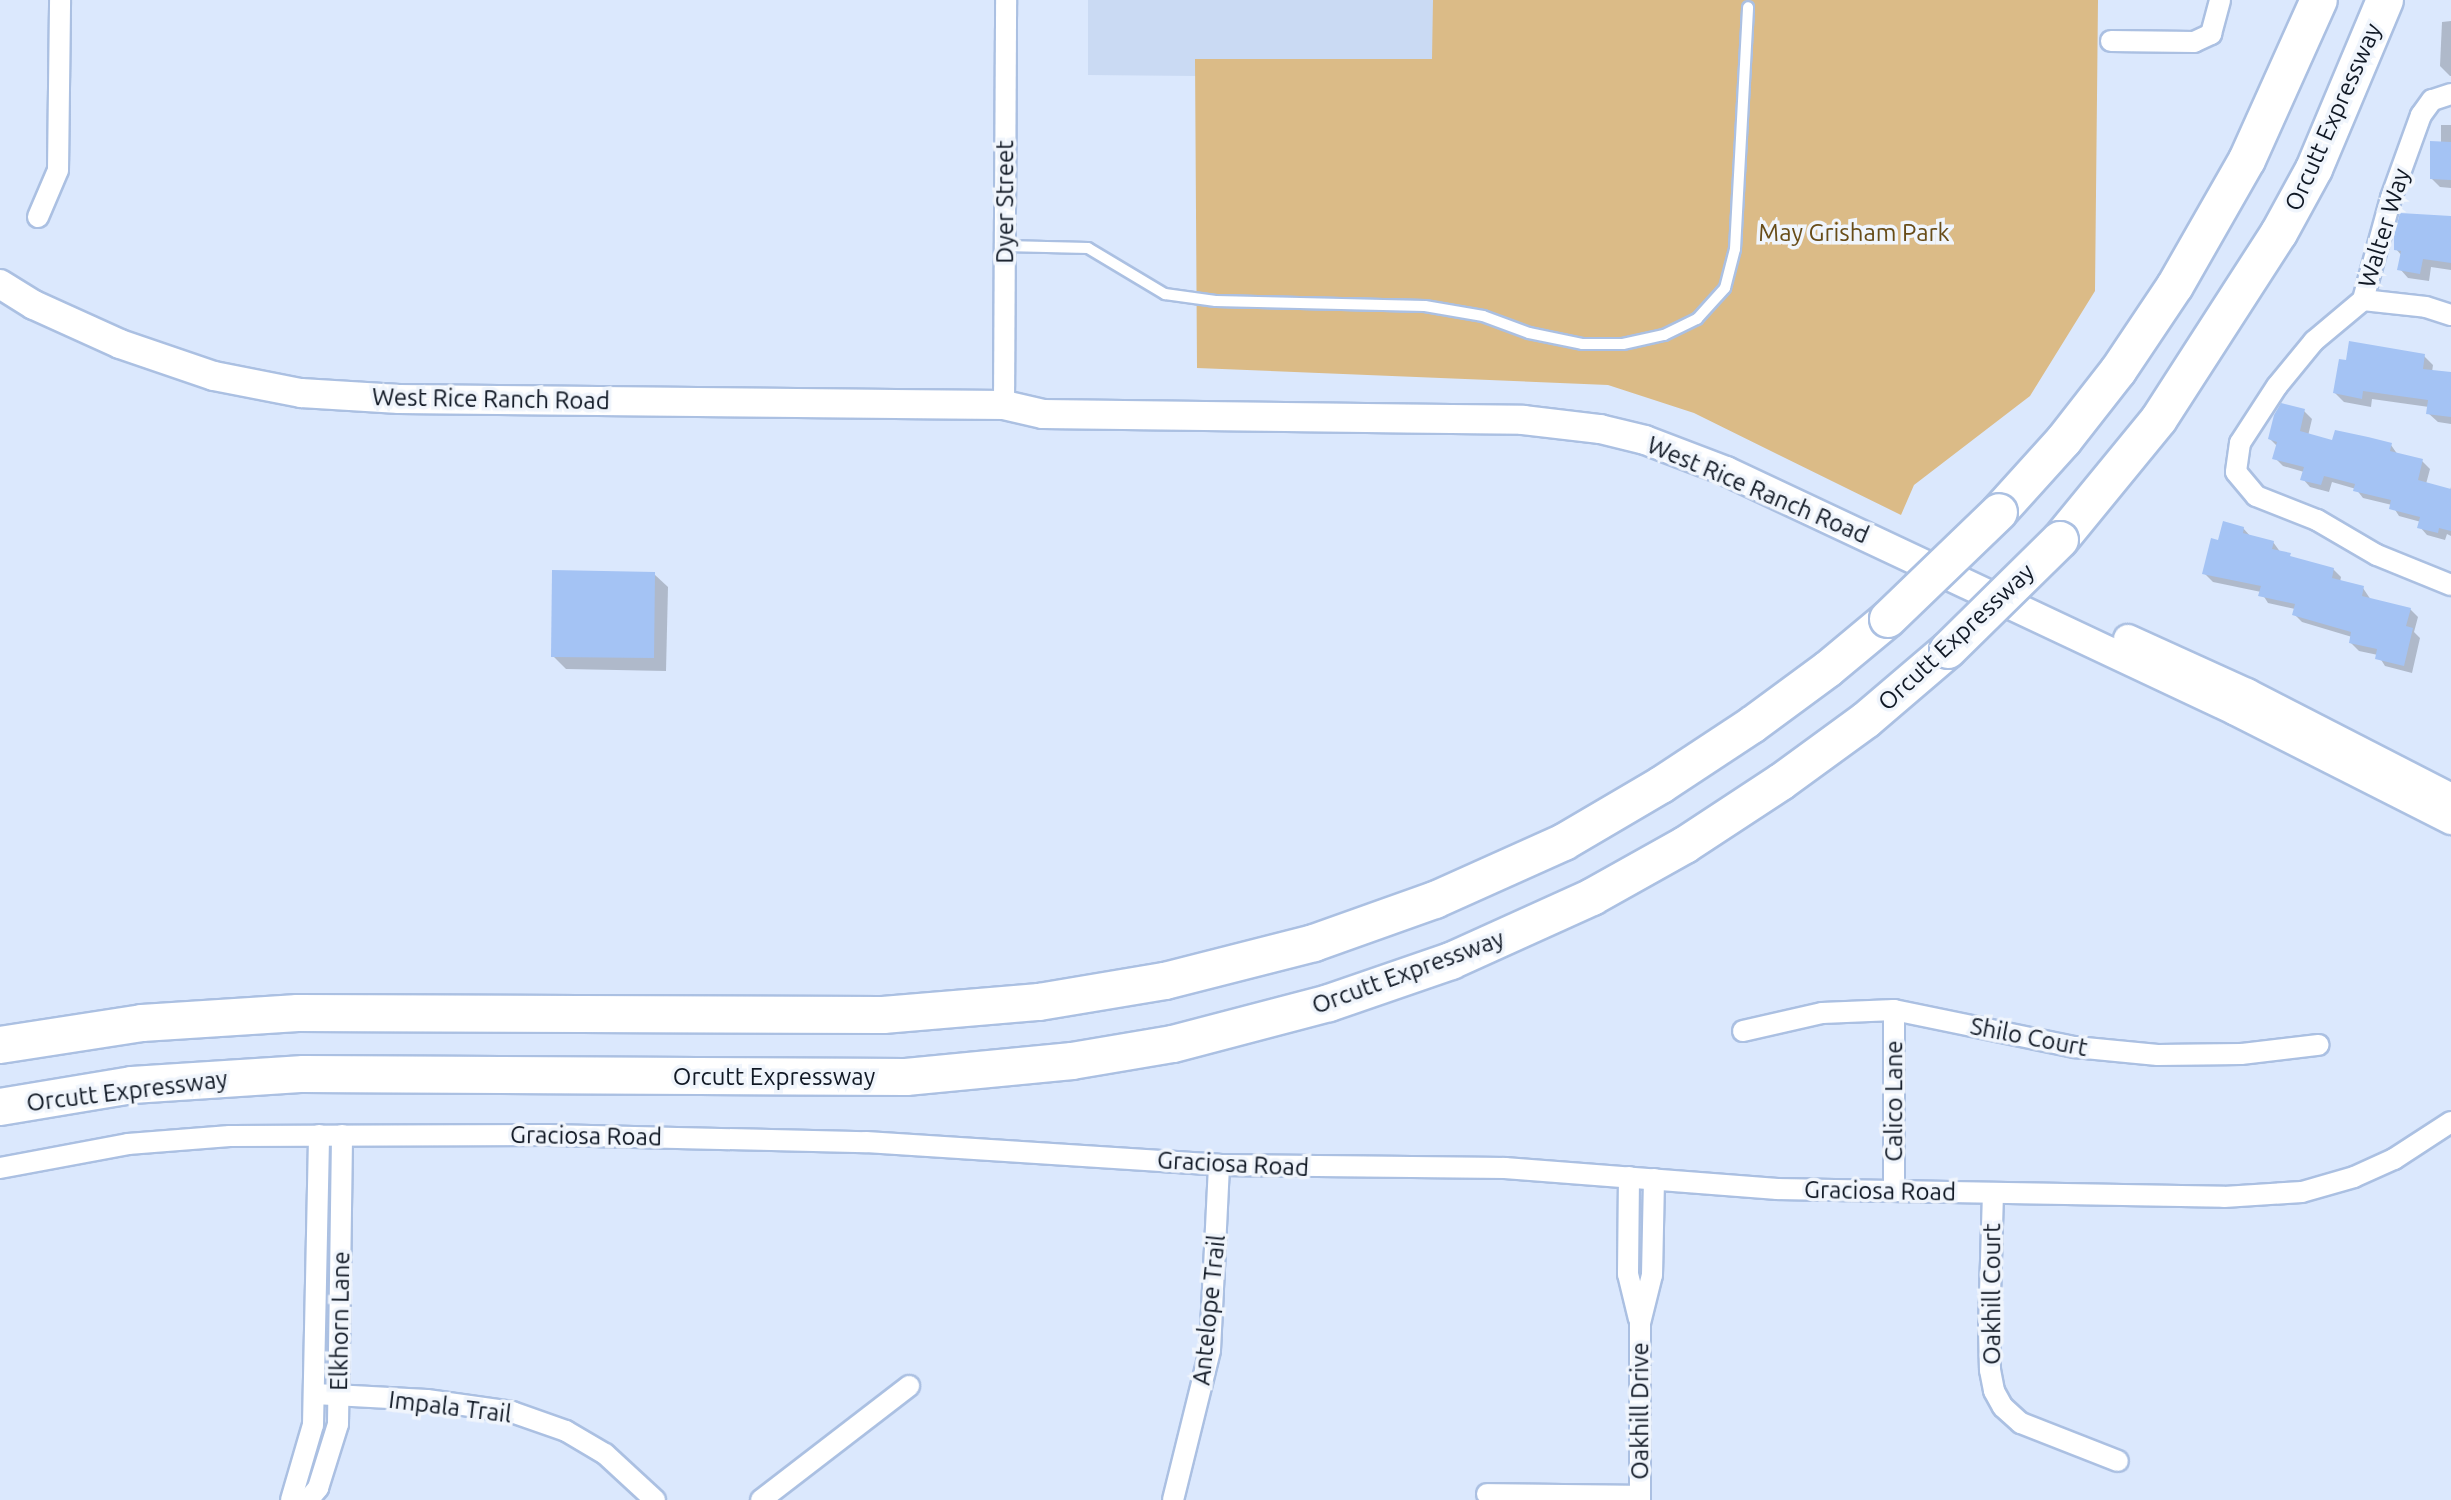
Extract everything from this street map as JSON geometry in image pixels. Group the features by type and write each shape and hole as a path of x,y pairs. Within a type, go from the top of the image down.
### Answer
{"highway":[{"path":"0,1045 142,1023 298,1013 883,1015 1039,1002 1165,981 1314,943 1435,900 1564,842 1661,785 1752,725 1828,669 1888,619 1999,512 2109,383 2175,286 2247,160 2319,0"},
{"name":"Orcutt Expressway","path":"0,1107 132,1085 304,1074 906,1077 1072,1061 1173,1044 1329,1003 1438,966 1592,897 1685,845 1781,782 1866,720 1948,650 2060,540 2159,419 2279,233 2314,169 2385,0"}],"main road":[{"name":"West Rice Ranch Road","path":"0,284 34,305 120,344 214,376 301,393 399,399 1004,405 1043,414 1523,420 1600,429 1645,440 1726,471 2195,691 2451,820"},
{"name":"West Rice Ranch Road","path":"1004,405 1042,396 1526,404 1603,412 1652,425 1727,454 2247,693 2451,798"}],"street":[{"path":"38,217 58,170 60,0"},
{"name":"Dyer Street","path":"1004,405 1006,0"},
{"path":"2111,41 2194,42 2211,34 2220,0"},
{"name":"Walter Way","path":"2451,94 2432,100 2421,115 2391,198 2363,300 2314,341 2277,386 2240,443 2236,472 2256,496 2317,520 2377,555 2451,585"},
{"path":"2363,300 2426,307 2451,315"},
{"name":"Shilo Court","path":"1743,1031 1822,1013 1894,1010 2075,1047 2158,1055 2241,1054 2318,1045"},
{"name":"Calico Lane","path":"1894,1010 1894,1191"},
{"name":"Graciosa Road","path":"0,1168 128,1144 230,1136 548,1135 866,1142 1219,1165 1505,1168 1777,1189 2224,1197 2302,1192 2354,1177 2394,1159 2451,1122"},
{"name":"Elkhorn Lane","path":"291,1500 313,1425 319,1135"},
{"name":"Elkhorn Lane","path":"308,1500 318,1488 338,1424 342,1135"},
{"name":"Antelope Trail","path":"1173,1500 1210,1350 1219,1165"},
{"name":"Oakhill Drive","path":"1629,1177 1628,1274 1640,1323 1640,1498"},
{"name":"Oakhill Drive","path":"1640,1323 1652,1275 1654,1179"},
{"name":"Oakhill Court","path":"1993,1193 1989,1327 1994,1391 2003,1407 2021,1423 2118,1461"},
{"path":"761,1500 909,1386"},
{"name":"Impala Trail","path":"315,1394 427,1400 512,1412 566,1431 605,1454 655,1500"},
{"path":"1487,1494 1640,1498"}],"lane":[{"path":"1005,246 1088,248 1165,294 1216,301 1425,306 1483,316 1529,333 1582,344 1623,344 1664,335 1697,319 1725,288 1735,249 1748,7"}],"shaded area":[{"path":"1088,0 1434,0 1433,59 1196,59 1196,76 1088,75"}],"green space":[{"name":"May Grisham Park","path":"1433,0 2098,0 2095,291 2030,396 1914,485 1901,515 1694,413 1608,385 1197,368 1195,59 1432,59"}],"building":[{"path":"2430,141 2451,142 2451,180 2430,179"},
{"path":"2400,213 2451,216 2451,263 2423,259 2420,274 2397,270 2401,251 2394,250 2394,235"},
{"path":"2349,341 2425,354 2423,369 2451,372 2451,417 2426,414 2428,400 2363,391 2362,399 2333,393 2339,359 2346,360"},
{"path":"2281,403 2305,409 2300,431 2332,440 2335,430 2368,437 2392,443 2390,451 2423,459 2418,480 2451,489 2451,531 2439,528 2438,533 2417,528 2420,517 2389,509 2391,500 2353,491 2355,484 2324,476 2321,485 2300,480 2304,467 2272,459 2277,442 2268,439 2274,415"},
{"path":"2223,521 2244,527 2243,533 2274,541 2272,549 2334,568 2332,578 2364,586 2362,596 2411,608 2406,626 2413,628 2404,666 2375,659 2377,649 2349,643 2351,632 2292,615 2295,604 2258,596 2261,586 2202,574 2211,538 2218,540"},
{"path":"552,570 655,572 654,658 551,657"}]}
